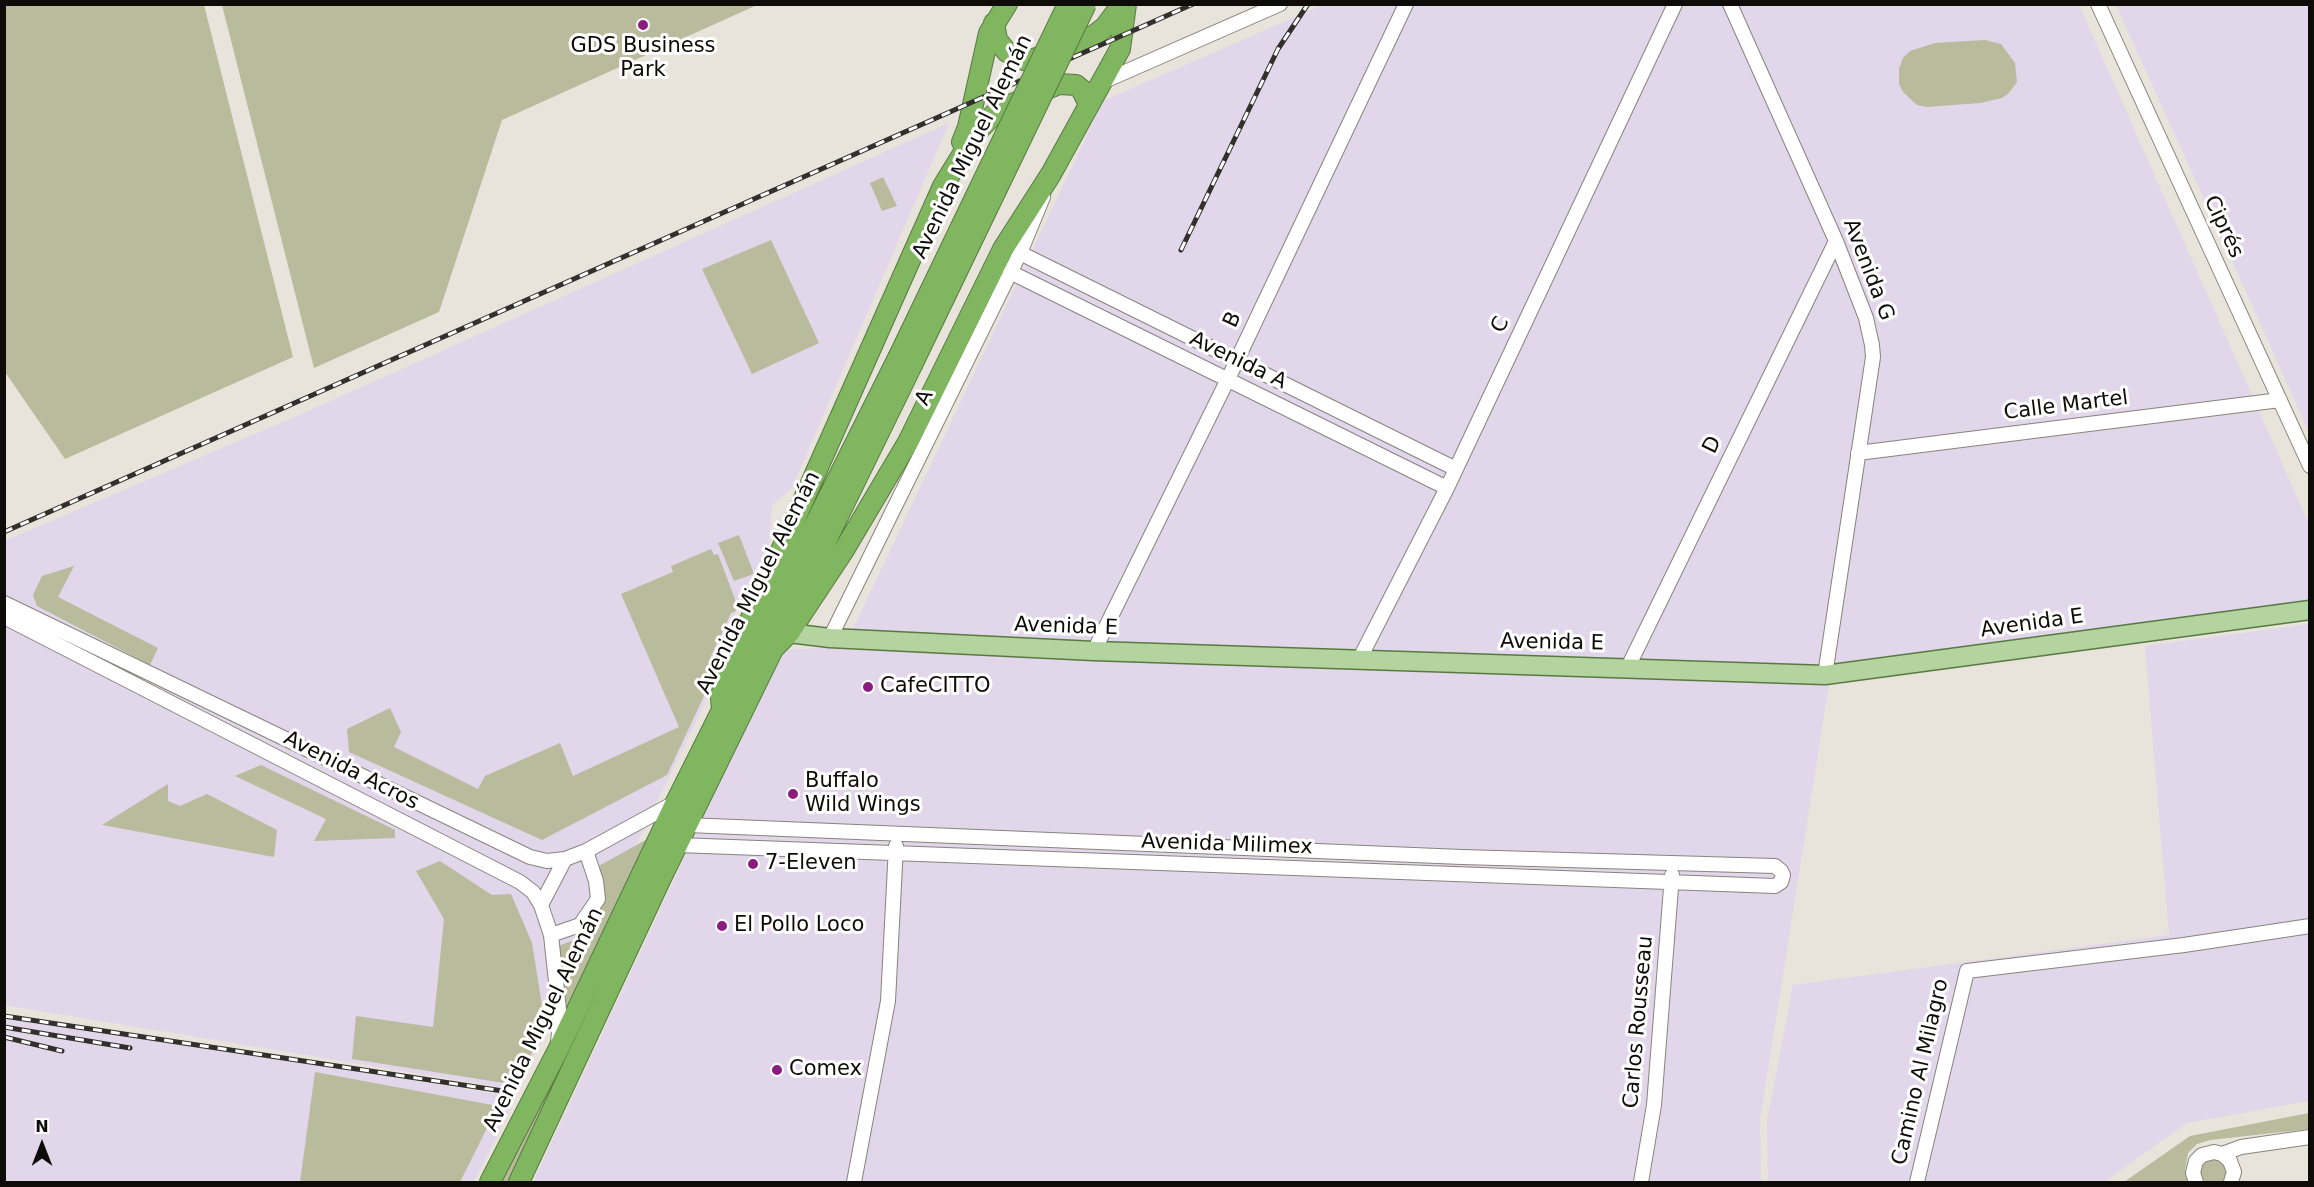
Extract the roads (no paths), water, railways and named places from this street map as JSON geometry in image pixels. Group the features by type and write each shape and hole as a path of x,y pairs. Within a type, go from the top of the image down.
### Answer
{"highway":[{"path":"722,710 721,698 724,683 751,618 968,127 986,44 994,23 1007,4"},
{"name":"Avenida Miguel Alemán","path":"519,1182 772,650 1068,4"},
{"name":"Avenida Miguel Alemán","path":"490,1182 558,1050 722,710 905,361 1086,4"},
{"path":"994,23 997,40 1007,52 1024,60 1034,59 1054,53 1096,34 1105,27 1124,4"},
{"path":"772,650 789,633 888,479 1004,249 1051,174 1085,97 1103,82 1120,49 1124,4"},
{"path":"943,186 975,134 998,110 1059,84 1076,85 1085,97"}],"main road":[{"name":"Avenida E","path":"789,633 830,638 1094,651 1825,675 2310,610"}],"street":[{"path":"1103,82 1280,4"},
{"name":"B","path":"1094,651 1228,380 1406,4"},
{"name":"C","path":"1359,660 1447,488 1675,4"},
{"name":"Avenida G","path":"1730,4 1836,241 1866,318 1872,345 1873,357 1825,675"},
{"name":"Ciprés","path":"2098,4 2310,466"},
{"path":"1120,49 1146,63"},
{"name":"A","path":"830,638 1020,253 1051,174"},
{"name":"D","path":"1628,667 1836,241"},
{"name":"Avenida A","path":"1020,253 1456,469"},
{"name":"Avenida A","path":"1010,272 1447,488"},
{"name":"Calle Martel","path":"1858,453 2280,400"},
{"path":"1350,440 1359,421"},
{"name":"Avenida Acros","path":"4,603 530,857 547,861 565,859 586,851 676,802"},
{"name":"Avenida Acros","path":"4,617 453,847 519,882 533,892 541,905 551,935 560,1019 558,1050"},
{"path":"404,822 416,802"},
{"path":"453,847 463,825"},
{"name":"Avenida Milimex","path":"678,845 1775,886 1781,882 1783,875 1782,870 1775,866 1672,864 687,825"},
{"path":"854,1182 886,1016 896,834"},
{"path":"551,935 580,925 598,899 596,881 586,851"},
{"path":"541,905 565,859"},
{"name":"Carlos Rousseau","path":"1641,1182 1654,1105 1672,864"},
{"name":"Camino Al Milagro","path":"1917,1182 1967,971 2184,945 2310,926"},
{"path":"2196,1182 2193,1168 2199,1158 2210,1152 2222,1154 2241,1147 2310,1137"},
{"path":"2222,1154 2232,1165 2231,1182"}],"railway":[{"path":"4,532 1193,4"},
{"path":"1181,250 1278,49 1308,4"},
{"path":"4,1016 503,1091"},
{"path":"4,1027 130,1048"},
{"path":"4,1037 62,1051"}],"place":[{"name":"GDS Business Park","path":"643,25"},
{"name":"CafeCITTO","path":"868,687"},
{"name":"Buffalo Wild Wings","path":"793,794"},
{"name":"7-Eleven","path":"753,864"},
{"name":"El Pollo Loco","path":"722,926"},
{"name":"Comex","path":"777,1070"}]}
